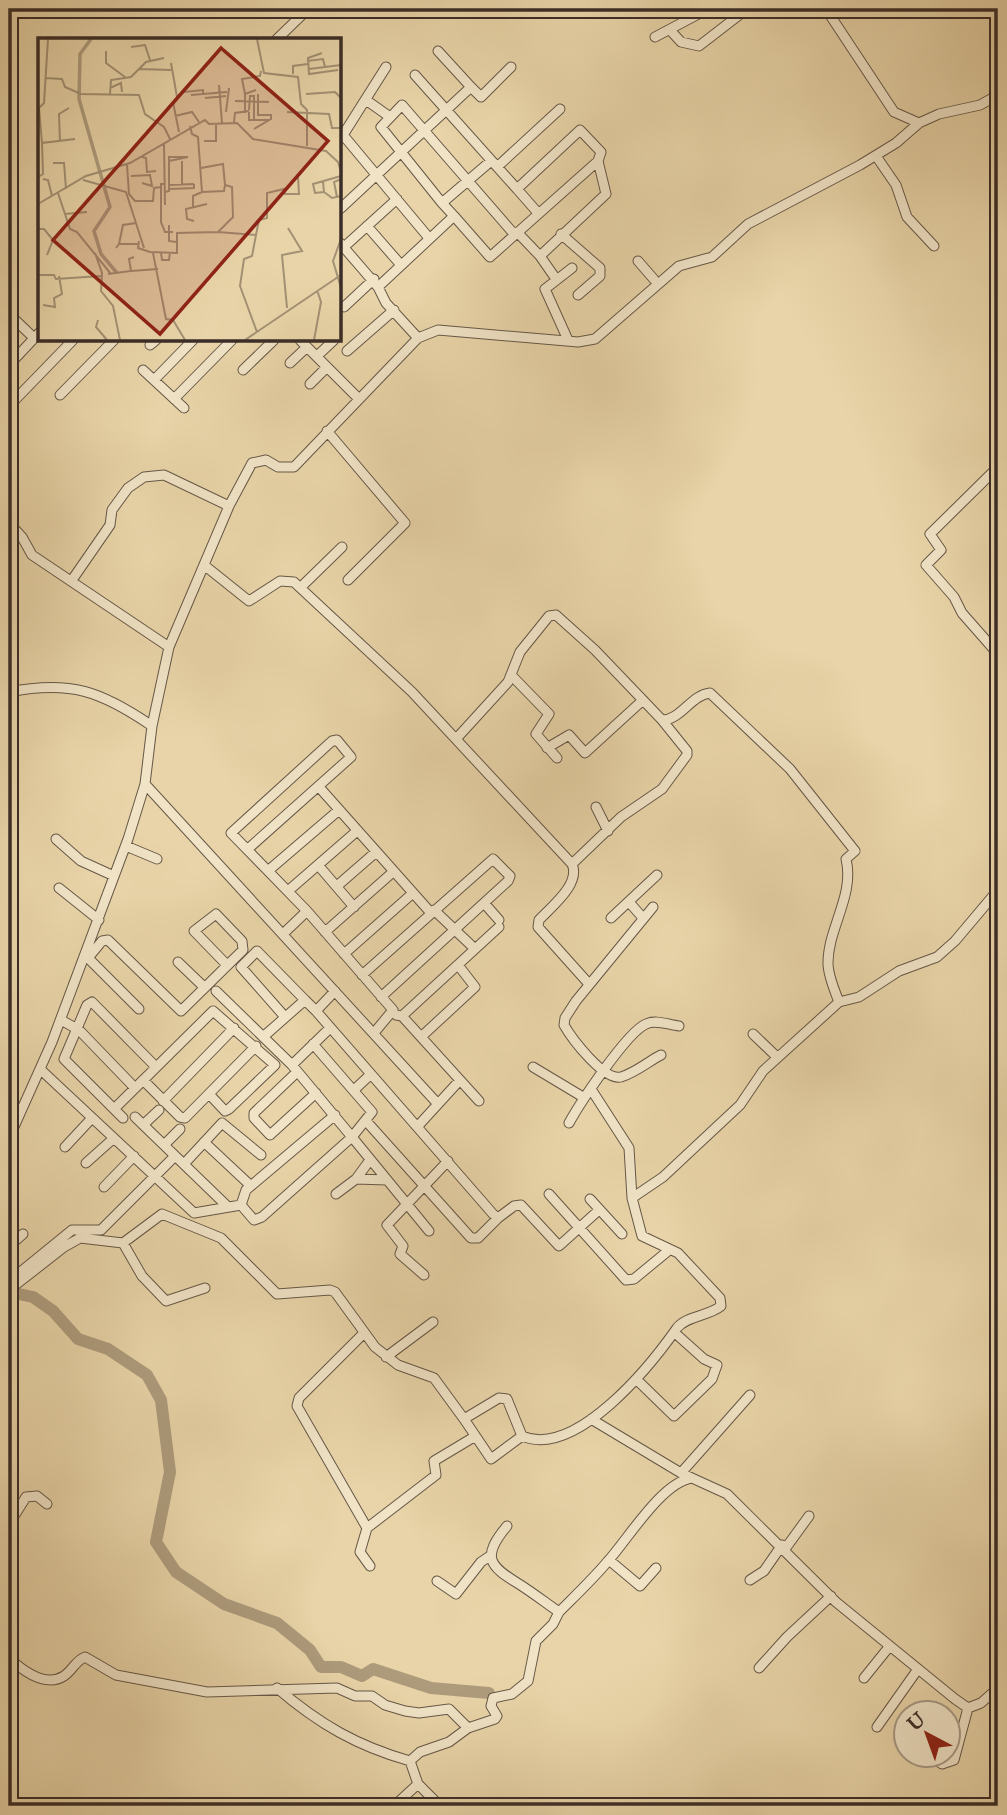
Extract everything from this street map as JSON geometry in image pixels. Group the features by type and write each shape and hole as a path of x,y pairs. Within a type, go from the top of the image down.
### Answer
{"street":[{"path":"278,38 308,9"},
{"path":"654,37 708,9"},
{"path":"670,30 681,42 698,46 747,9"},
{"path":"826,9 894,112 919,123"},
{"path":"438,51 481,97 511,68"},
{"path":"386,67 341,137 377,175 429,239"},
{"path":"415,75 538,213"},
{"path":"341,208 471,87"},
{"path":"9,1138 61,1020 126,846 145,784 152,726 169,648 229,506 251,463 266,460 278,467 291,468 418,338 445,329 463,334 595,339 684,263 699,262 712,257 748,224 876,156 919,123 939,114 980,106 998,95"},
{"path":"366,100 390,117"},
{"path":"517,189 580,130 601,152 598,161 516,233 489,256 381,127 404,105 469,182 516,233 540,256 556,279"},
{"path":"442,203 560,109"},
{"path":"876,156 896,185 907,218 934,246"},
{"path":"540,256 607,192 598,161"},
{"path":"397,199 342,245 376,284 380,295 418,338"},
{"path":"341,306 401,265 454,216"},
{"path":"367,226 401,265"},
{"path":"561,234 600,268 600,276 578,295"},
{"path":"638,261 658,284"},
{"path":"568,340 546,294 547,286 572,268"},
{"path":"347,351 394,310"},
{"path":"9,314 37,335 11,359"},
{"path":"9,406 68,341"},
{"path":"60,395 113,341"},
{"path":"154,380 192,341"},
{"path":"174,400 232,341"},
{"path":"243,370 273,341"},
{"path":"317,356 333,341"},
{"path":"290,363 303,343 358,398"},
{"path":"310,384 327,367"},
{"path":"143,370 184,408"},
{"path":"327,431 405,523 348,579"},
{"path":"998,467 930,534 941,550 926,566 998,654"},
{"path":"72,580 110,525 112,510 128,488 144,477 164,475 229,506"},
{"path":"9,523 22,537 32,555 169,648"},
{"path":"301,587 342,547"},
{"path":"204,565 249,601 280,581 288,579 301,587 356,637 456,738 572,864 575,869 572,882 539,920 538,927 589,984"},
{"path":"456,738 512,676 520,652 549,616 556,615 662,720 688,754 662,789 621,817 572,864"},
{"path":"512,676 549,715 536,734 556,758"},
{"path":"9,692 44,686 80,688 126,708 152,726"},
{"path":"662,720 669,720 699,696 710,693 790,769 855,850 846,859 848,877 829,956 829,977 839,1002"},
{"path":"547,748 569,735 585,753 643,700"},
{"path":"248,848 351,756 337,740 332,741 232,832 307,911 393,1010 374,1033"},
{"path":"145,784 437,1103"},
{"path":"319,787 413,893 475,949"},
{"path":"596,807 608,831"},
{"path":"269,870 338,810"},
{"path":"288,891 357,831"},
{"path":"56,839 81,861 114,876"},
{"path":"126,846 157,859"},
{"path":"337,886 376,852"},
{"path":"362,975 432,911 495,859 511,878 381,997"},
{"path":"318,866 355,906"},
{"path":"325,932 393,872"},
{"path":"611,918 657,875"},
{"path":"59,888 99,920"},
{"path":"632,1198 667,1174 740,1105 758,1077 839,1002 859,997 899,971 937,957 956,941 998,890"},
{"path":"344,954 413,893"},
{"path":"629,902 643,918"},
{"path":"402,1016 475,949 499,923 484,903"},
{"path":"653,907 589,984 565,1017 564,1025 604,1073 621,1077 662,1055"},
{"path":"283,934 307,911"},
{"path":"86,957 102,941 108,940 181,1011 243,950 242,941 216,914 211,915 194,931 227,965"},
{"path":"285,1017 241,967 257,951 316,1011 498,1218"},
{"path":"86,957 139,1009"},
{"path":"178,962 204,987"},
{"path":"421,1037 475,987 458,965"},
{"path":"316,1011 335,990"},
{"path":"216,991 294,1068 429,1231"},
{"path":"263,1037 305,1000"},
{"path":"123,1118 64,1059 79,1030 87,1005 92,1002 156,1067"},
{"path":"114,1110 213,1011 275,1065 225,1111 209,1094"},
{"path":"391,1015 402,1016 479,1101"},
{"path":"61,1020 79,1030 135,1088"},
{"path":"569,1123 583,1097 644,1025 654,1022 679,1027"},
{"path":"143,1125 234,1028"},
{"path":"316,1093 272,1133 267,1133 254,1118 254,1113 330,1028"},
{"path":"753,1034 778,1057"},
{"path":"313,1044 372,1112 367,1122 352,1137 262,1217 254,1220 241,1205 242,1195 335,1115"},
{"path":"143,1080 161,1105 185,1118 256,1046"},
{"path":"533,1067 583,1097"},
{"path":"40,1069 194,1213 241,1205"},
{"path":"354,1090 370,1075"},
{"path":"417,1127 460,1080"},
{"path":"464,1419 499,1398 507,1399 522,1436 529,1439 559,1435 591,1419 636,1379 681,1325 719,1308 722,1301 678,1253 642,1236 632,1198 629,1149 591,1089"},
{"path":"135,1117 227,1206"},
{"path":"65,1147 92,1118"},
{"path":"367,1122 471,1238 478,1238 498,1218 514,1206 520,1205 559,1246 599,1210"},
{"path":"184,1164 225,1123 261,1155"},
{"path":"164,1146 180,1129"},
{"path":"86,1163 114,1138"},
{"path":"204,1142 251,1186"},
{"path":"9,1270 14,1276 18,1275 72,1230 101,1230 175,1156"},
{"path":"104,1187 134,1157"},
{"path":"336,1194 356,1179 370,1160"},
{"path":"424,1275 400,1254 403,1245 388,1227 448,1161"},
{"path":"356,1179 387,1181"},
{"path":"549,1194 626,1280 634,1279 668,1251"},
{"path":"590,1199 622,1234"},
{"path":"10,1289 64,1247 80,1238 123,1243 162,1214 202,1229 232,1247 277,1294 330,1290 335,1292 363,1334 386,1357 398,1365 429,1374 441,1385 491,1459 522,1436"},
{"path":"9,1246 23,1234"},
{"path":"123,1243 142,1276 166,1301 205,1288"},
{"path":"386,1357 433,1322"},
{"path":"636,1379 674,1416 712,1380 717,1364 704,1359 675,1333"},
{"path":"363,1334 299,1398 297,1406 367,1528"},
{"path":"681,1473 750,1395"},
{"path":"591,1419 681,1473 727,1494 831,1597 889,1647 968,1708"},
{"path":"370,1566 360,1552 367,1528 433,1478 436,1474 434,1461 474,1437"},
{"path":"410,1761 420,1752 449,1742 468,1728 495,1719 497,1716 491,1706 493,1699 512,1694 530,1679 536,1641 553,1624 559,1612 609,1560 676,1483 693,1478"},
{"path":"9,1524 26,1497 37,1496 47,1504"},
{"path":"750,1580 768,1567 809,1516"},
{"path":"436,1581 456,1594 476,1567 490,1556 507,1526"},
{"path":"9,1540 9,1552"},
{"path":"490,1556 495,1570 559,1612"},
{"path":"609,1560 640,1586 656,1568"},
{"path":"759,1668 786,1637 831,1597"},
{"path":"864,1678 889,1647"},
{"path":"9,1658 29,1674 54,1679 65,1675 85,1657 117,1675 196,1690 237,1693 277,1688 337,1688 349,1695 372,1696 390,1707 419,1713 449,1709 468,1728"},
{"path":"877,1727 918,1669"},
{"path":"277,1688 329,1728 366,1748 410,1761"},
{"path":"968,1708 981,1703 998,1688"},
{"path":"962,1730 968,1708"},
{"path":"410,1761 418,1784 439,1806"},
{"path":"394,1806 418,1784"}],"waterway":[{"path":"9,1292 33,1297 53,1311 78,1339 108,1349 147,1375 161,1400 170,1472 156,1542 176,1572 224,1604 277,1623 310,1650 321,1667 341,1667 362,1676 373,1669 431,1688 489,1693"}]}
